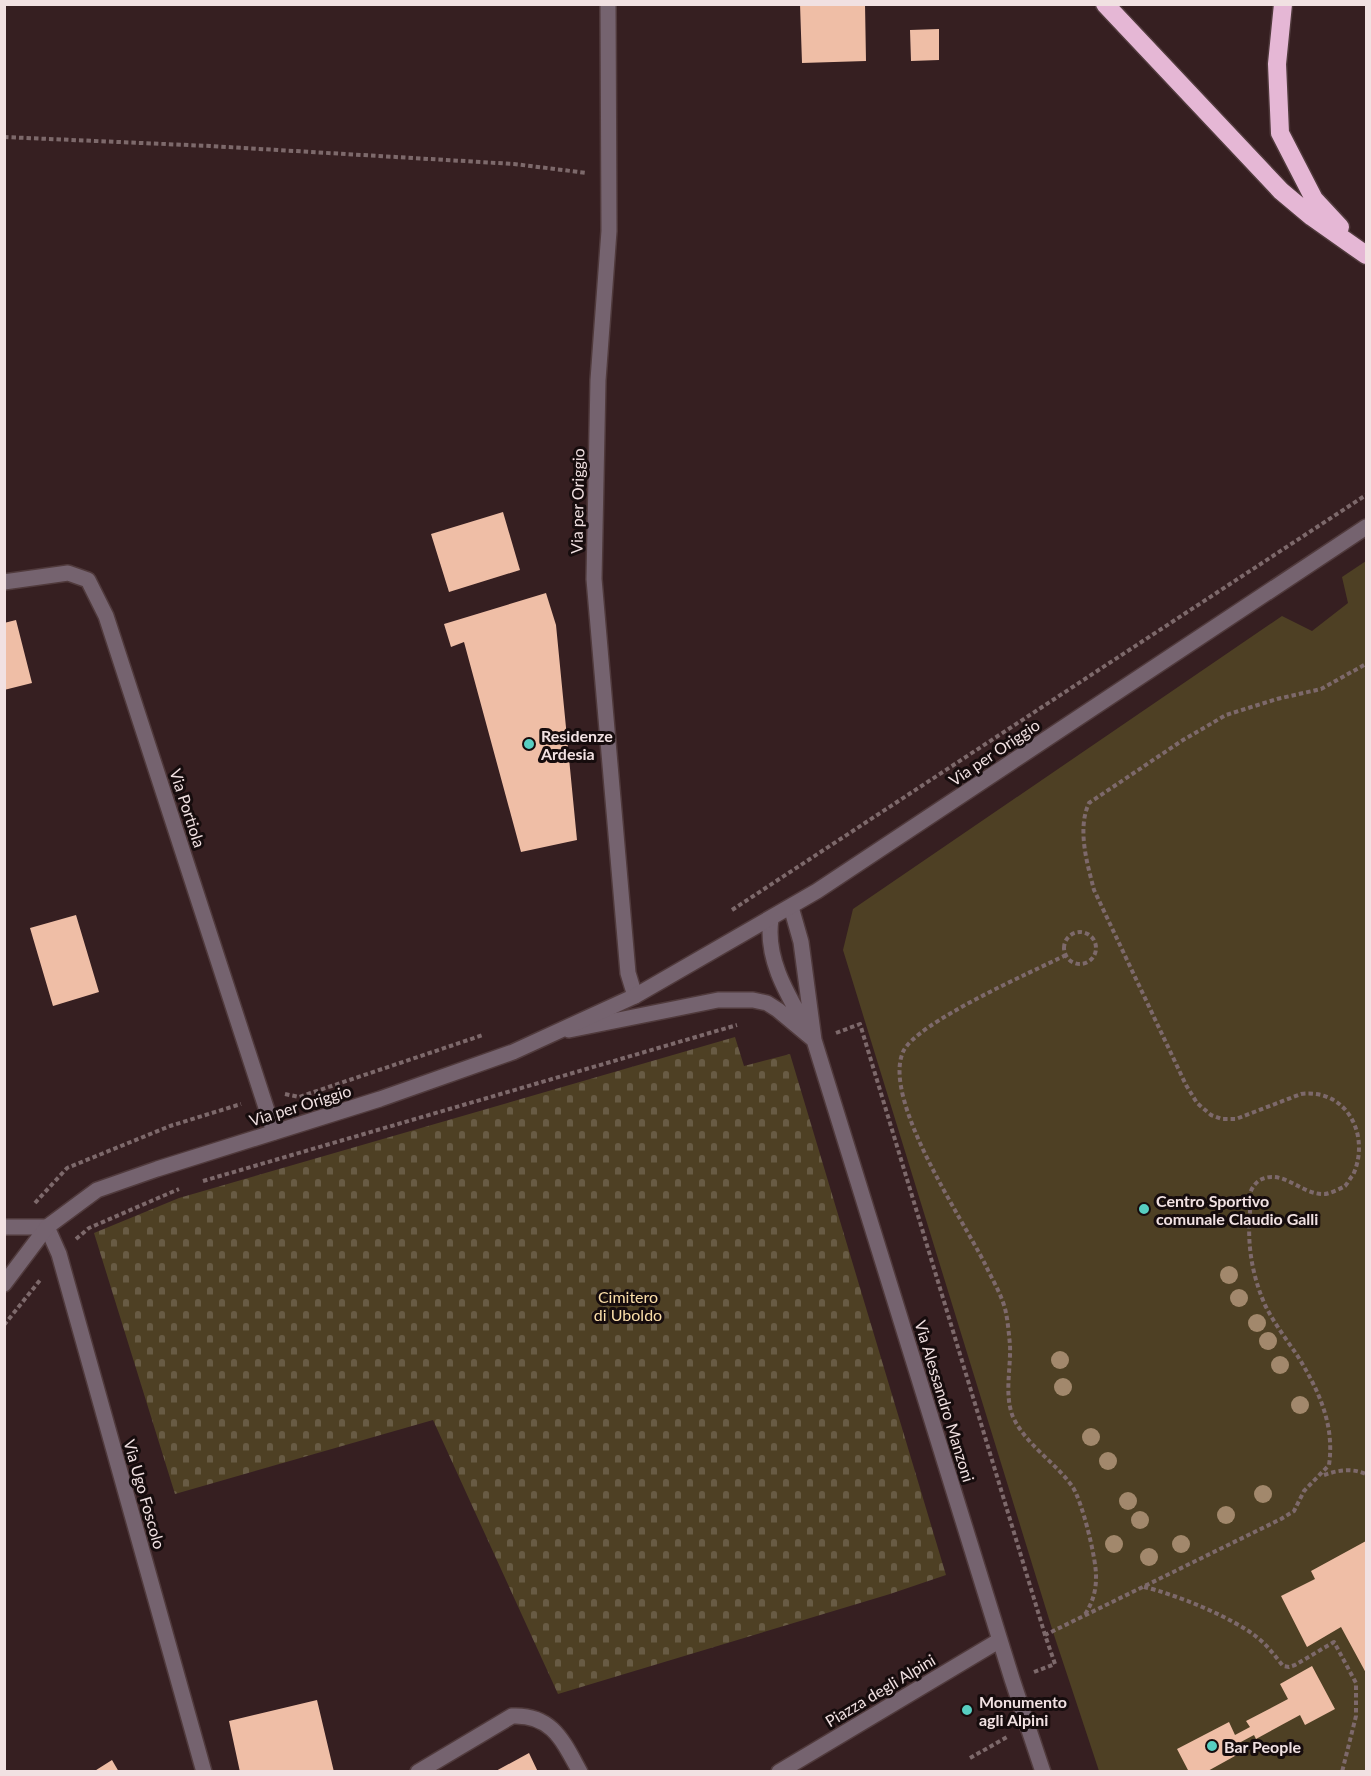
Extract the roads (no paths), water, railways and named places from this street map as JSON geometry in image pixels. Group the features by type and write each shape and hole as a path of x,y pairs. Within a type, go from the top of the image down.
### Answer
{"highway":[{"path":"1105,4 1281,191 1312,217 1364,253"},
{"path":"1283,4 1277,64 1280,133 1314,199 1364,253"}],"street":[{"name":"Via per Origgio","path":"608,4 609,231 598,380 594,579 626,955 628,973 635,996"},
{"name":"Via per Origgio","path":"4,1284 47,1227 97,1190 157,1168 380,1099 513,1052 635,996 827,885 1366,527"},
{"name":"Via Portiola","path":"4,582 68,573 88,580 106,616 274,1132"},
{"name":"Via Alessandro Manzoni","path":"790,907 801,942 814,1040 1012,1680 1043,1772"},
{"name":"Via Alessandro Manzoni","path":"771,918 768,934 777,971 785,992 814,1040"},
{"path":"559,1032 718,1000 753,1000 778,1010 814,1040"},
{"path":"8,1227 47,1227"},
{"name":"Via Ugo Foscolo","path":"47,1227 59,1254 204,1772"},
{"name":"Piazza degli Alpini","path":"779,1772 1000,1640"},
{"path":"418,1772 512,1716 529,1716 546,1724 561,1738 580,1772"}],"place":[{"name":"Residenze Ardesia","path":"529,744"},
{"name":"Centro Sportivo comunale Claudio Galli","path":"1144,1209"},
{"name":"Monumento agli Alpini","path":"967,1710"},
{"name":"Bar People","path":"1212,1746"}],"park label":[{"name":"Cimitero di Uboldo","path":"628,1305"}]}
